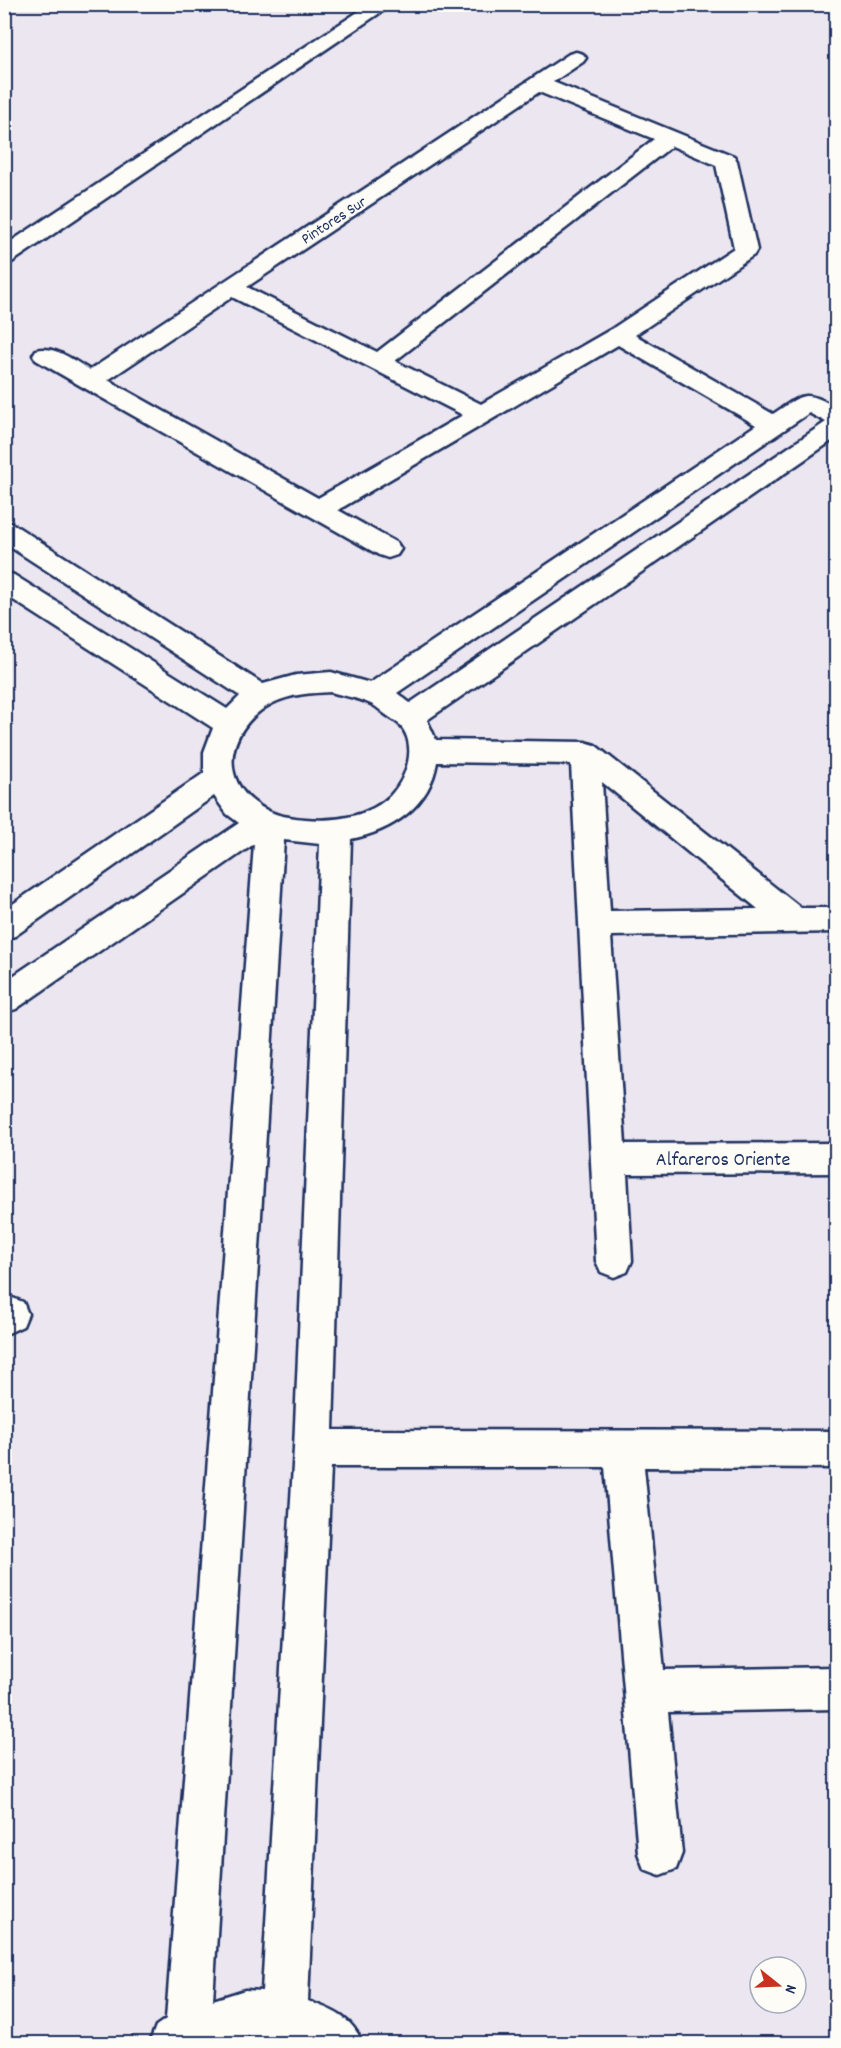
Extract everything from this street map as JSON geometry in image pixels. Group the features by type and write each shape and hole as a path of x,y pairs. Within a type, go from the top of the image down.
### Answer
{"street":[{"path":"4,257 384,4"},
{"name":"Pintores Sur","path":"90,381 576,58"},
{"path":"318,510 618,335 746,250 726,161 539,84"},
{"path":"378,363 669,138"},
{"path":"229,287 481,414"},
{"path":"618,335 774,425"},
{"path":"45,355 388,549"},
{"path":"377,692 808,402 837,417"},
{"path":"410,717 837,427"},
{"path":"4,530 262,697"},
{"path":"4,581 229,724"},
{"path":"331,682 355,685 377,692 395,703 410,717 421,734 425,751 423,770 415,788 402,804 384,817 361,828 336,833 310,834 266,825 228,796 219,778 217,760 220,741 229,724 243,709 283,688 307,683 331,682"},
{"path":"425,751 585,753 795,921"},
{"path":"585,753 614,1261"},
{"path":"4,927 219,778"},
{"path":"4,1000 266,825"},
{"path":"266,825 179,2037 245,2013 284,2015 321,2029 340,2043"},
{"path":"284,2015 313,1448 336,833"},
{"path":"595,924 837,920"},
{"name":"Alfareros Oriente","path":"609,1159 837,1158"},
{"path":"313,1448 837,1449"},
{"path":"623,1449 660,1853"},
{"path":"645,1691 837,1688"}]}
